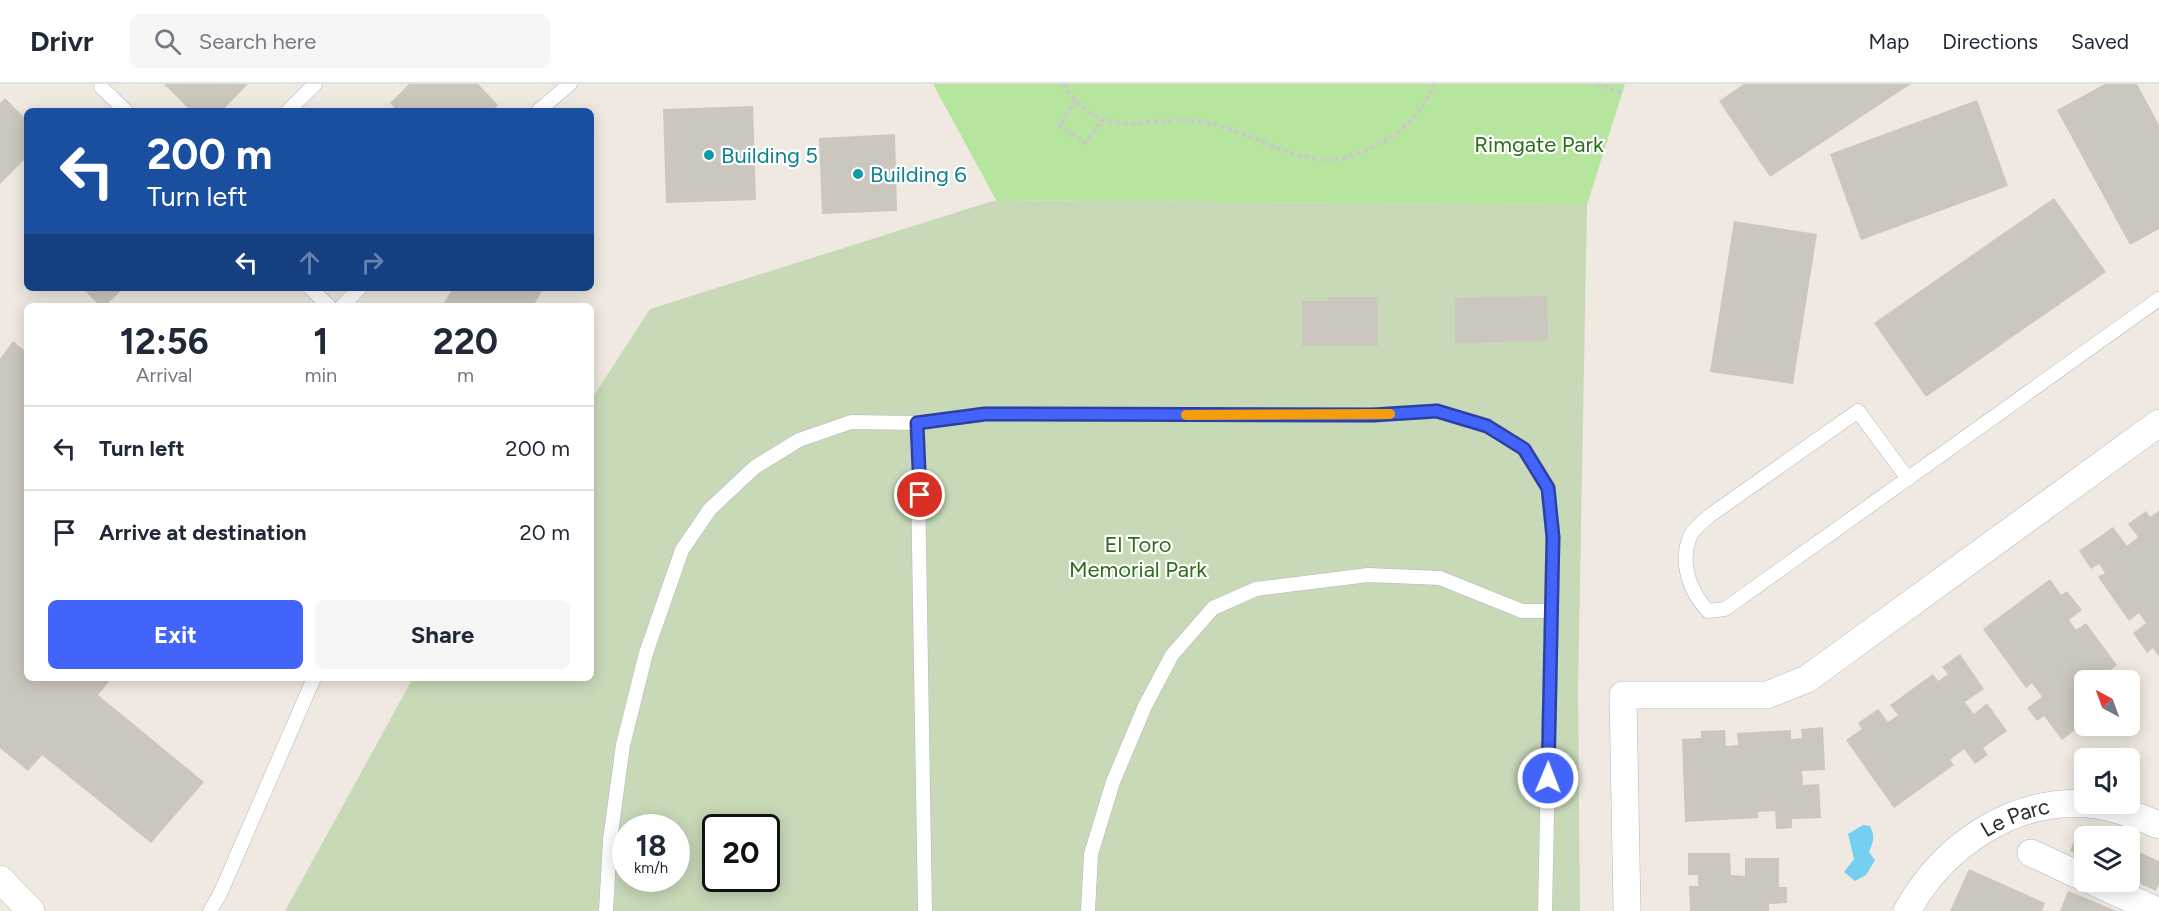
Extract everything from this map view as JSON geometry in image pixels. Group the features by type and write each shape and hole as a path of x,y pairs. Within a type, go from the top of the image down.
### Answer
{"street":[{"path":"1627,911 1623,695 1767,695 1807,679 2159,423"},
{"name":"Le Parc","path":"1907,911 1946,860 1968,839 2011,816 2046,806 2088,804 2122,811 2159,825"},
{"path":"2031,853 2074,873"},
{"path":"0,879 31,911"},
{"path":"2116,892 2157,911"}],"lane":[{"path":"291,108 315,84"},
{"path":"542,108 570,84"},
{"path":"101,87 123,108"},
{"path":"313,291 326,303"},
{"path":"345,303 357,291"},
{"path":"1908,479 1858,411 1708,516 1690,536 1685,564 1695,598 1708,611 1725,609 1908,479 2159,299"},
{"path":"606,911 610,840 624,745 646,653 682,550 717,502 754,467 799,440 851,422 917,423 985,414 1373,415 1437,411 1487,426 1524,449 1548,488 1553,537 1545,911"},
{"path":"917,423 925,911"},
{"path":"1089,911 1091,854 1113,782 1145,706 1172,655 1213,608 1256,589 1368,575 1440,578 1522,611 1551,610"},
{"path":"210,911 220,894 313,681"}],"path":[{"path":"1063,84 1076,100 1102,120 1134,125 1200,122 1228,127 1291,153 1337,159 1359,153 1391,137 1416,116 1434,84"},
{"path":"1596,84 1623,93"},
{"path":"1076,100 1059,126 1086,143 1102,120"}],"green space":[{"name":"Rimgate Park","path":"933,84 1625,84 1587,205 996,200"},
{"name":"El Toro Memorial Park","path":"996,200 1587,205 1578,689 1580,911 285,911 411,681 594,681 594,395 650,309"}],"water":[{"path":"1863,825 1870,826 1872,830 1873,840 1869,852 1875,860 1866,875 1855,881 1844,872 1854,859 1848,834"}],"building":[{"path":"164,84 248,84 225,108 188,108"},
{"path":"409,84 478,84 498,105 495,108 395,108 390,103"},
{"path":"1744,84 1911,84 1770,177 1719,101"},
{"path":"2105,84 2137,84 2159,125 2159,229 2130,245 2057,110"},
{"path":"5,98 24,117 24,160 0,184 0,103"},
{"path":"1977,100 2008,186 1861,240 1830,154"},
{"name":"Building 5","path":"753,106 756,200 666,203 663,109"},
{"name":"Building 6","path":"895,134 897,211 822,214 819,138"},
{"path":"2054,198 2106,272 1926,397 1874,323"},
{"path":"1734,221 1817,234 1793,384 1710,372"},
{"path":"85,291 121,291 108,303 97,303"},
{"path":"451,291 542,291 535,303 444,303"},
{"path":"1547,296 1548,341 1455,343 1455,298"},
{"path":"1328,297 1378,297 1378,346 1302,346 1302,301 1328,301"},
{"path":"13,341 24,350 24,681 110,681 98,695 204,782 151,843 42,755 28,771 0,748 0,359"},
{"path":"2146,511 2150,517 2159,511 2159,657 2153,648 2147,653 2133,633 2146,623 2139,613 2129,621 2098,577 2105,573 2099,564 2091,569 2079,551 2113,527 2127,546 2138,537 2128,524"},
{"path":"2050,579 2061,595 2067,591 2082,610 2069,620 2076,630 2086,623 2117,665 2111,670 2074,670 2074,731 2062,740 2044,716 2037,721 2027,708 2042,697 2032,683 2026,688 1983,629"},
{"path":"1960,654 1984,689 1965,702 1974,714 1987,703 2007,731 1983,748 1988,755 1975,764 1964,749 1950,760 1954,765 1894,808 1846,740 1862,729 1858,723 1878,709 1888,722 1898,715 1890,705 1933,674 1938,681 1948,674 1942,667"},
{"path":"1823,727 1825,770 1802,771 1803,785 1819,784 1821,818 1792,819 1792,828 1776,829 1775,811 1758,812 1758,818 1685,822 1682,739 1701,738 1701,731 1725,730 1726,746 1738,745 1737,733 1791,730 1791,739 1802,738 1801,729"},
{"path":"2074,842 2074,853 2070,851"},
{"path":"2140,852 2159,861 2159,884 2156,891 2140,884"},
{"path":"1688,853 1730,853 1731,875 1745,876 1745,858 1779,858 1779,887 1787,887 1787,903 1769,904 1769,911 1690,911 1689,886 1698,886 1698,875 1688,875"},
{"path":"1969,869 2045,903 2042,911 1950,911"},
{"path":"2068,891 2117,911 2060,911"}],"slow traffic":[{"path":"1186,415 1390,414"}],"place":[{"name":"Building 5","path":"709,155"},
{"name":"Building 6","path":"858,174"}],"route":[{"path":"920,495 917,423 985,414 1373,415 1437,411 1487,426 1524,449 1548,488 1553,537 1548,778"}]}
